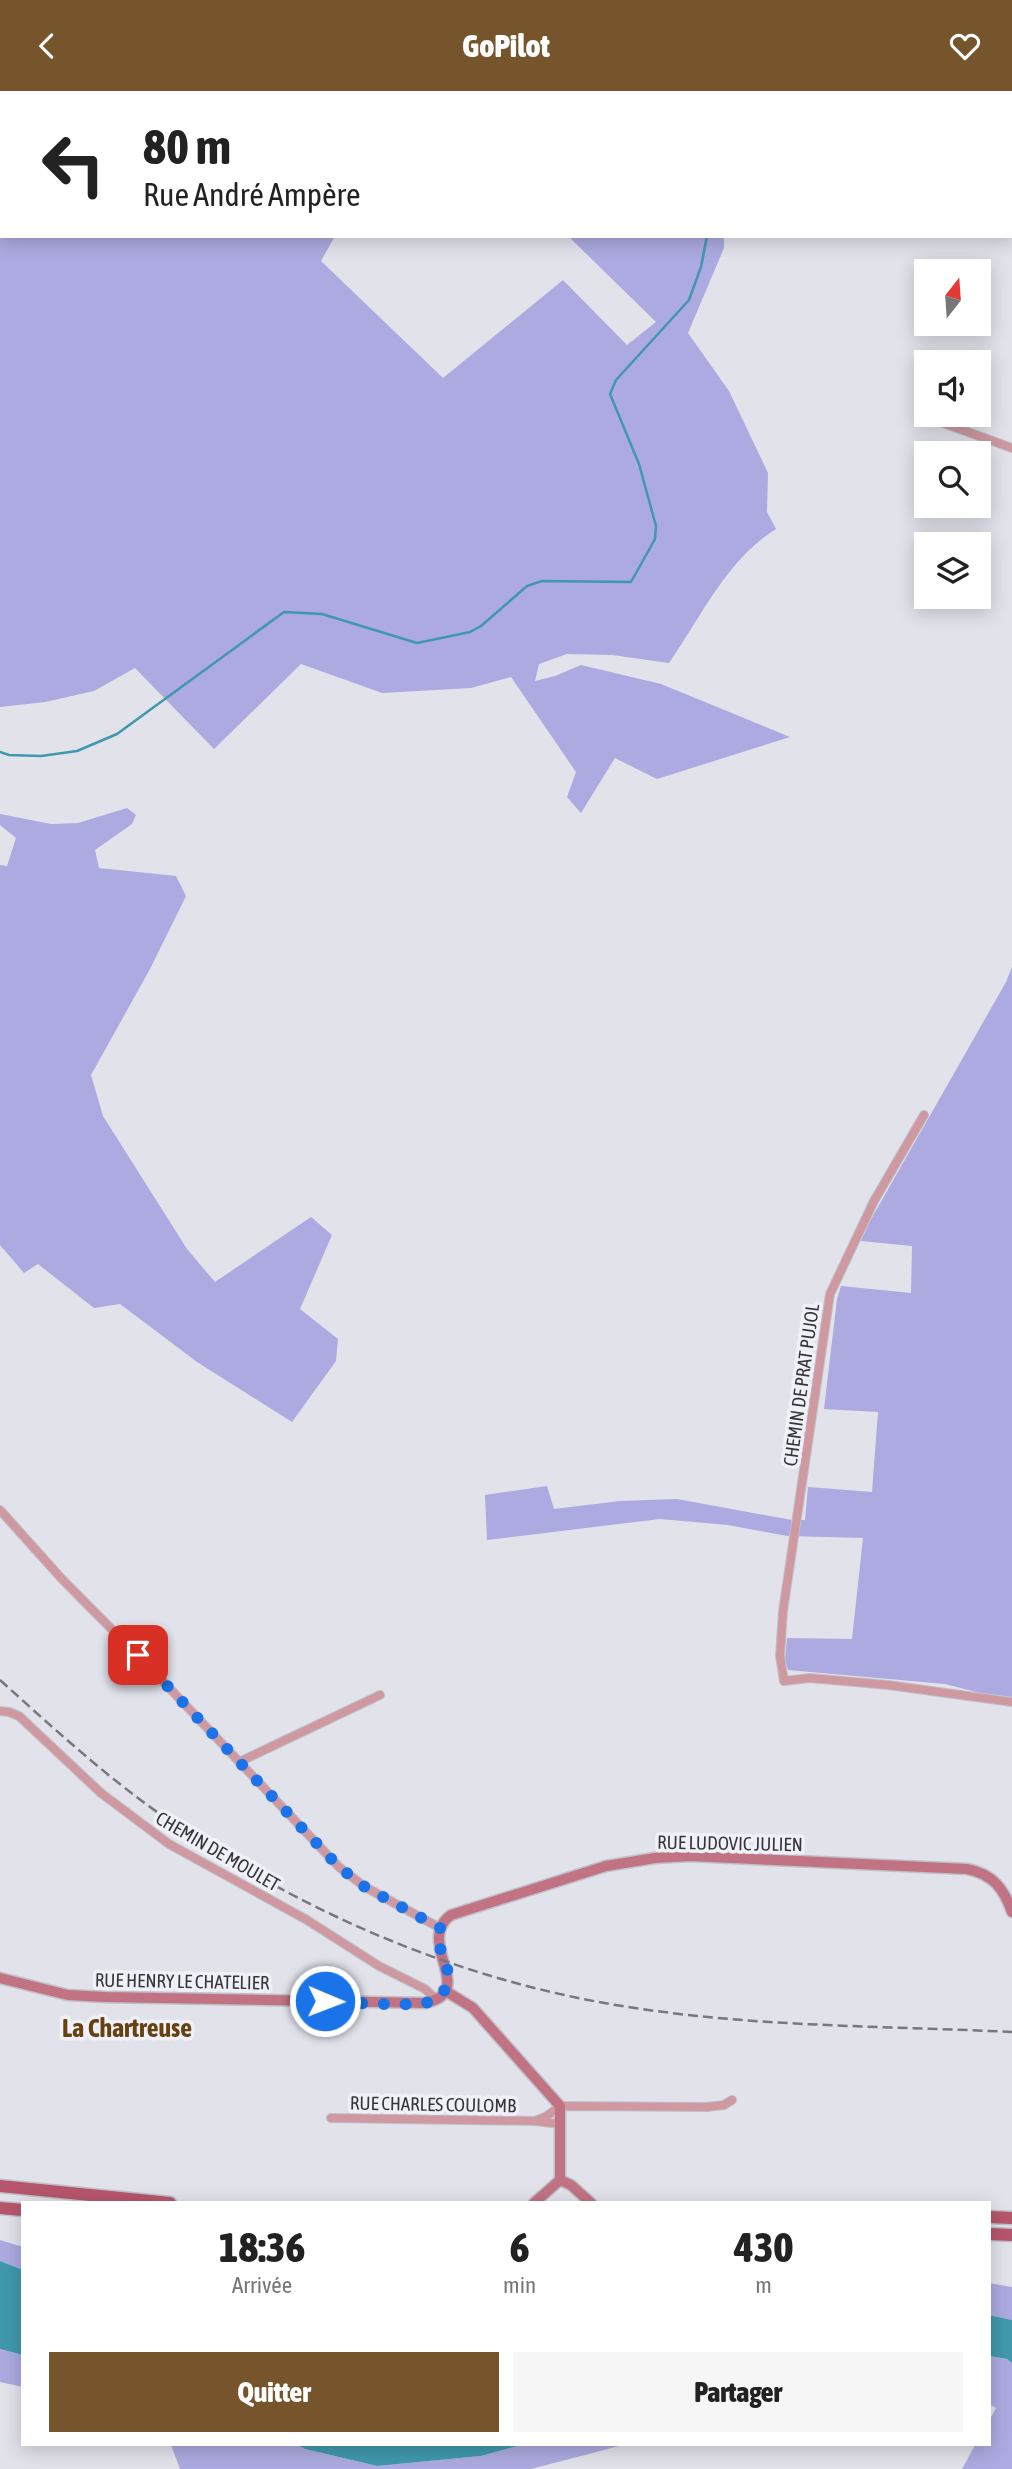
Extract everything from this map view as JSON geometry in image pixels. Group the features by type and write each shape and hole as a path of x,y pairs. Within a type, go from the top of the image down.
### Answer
{"main road":[{"name":"RUE LUDOVIC JULIEN","path":"440,1928 447,1918 456,1913 602,1867 671,1857 967,1869 982,1873 994,1881 1003,1891 1012,1912"},
{"path":"436,1999 444,1990 448,1973 438,1945 440,1928"},
{"name":"RUE HENRY LE CHATELIER","path":"0,1978 68,1994 105,1997 419,2003 436,1999"},
{"path":"444,1990 473,2008 560,2106 561,2180"},
{"path":"536,2201 561,2180"},
{"path":"561,2180 589,2201"},
{"path":"0,2186 150,2201"},
{"path":"0,2208 21,2210"},
{"path":"991,2217 1012,2218"},
{"path":"991,2234 1012,2235"}],"street":[{"path":"954,427 1012,448"},
{"name":"CHEMIN DE PRAT PUJOL","path":"924,1115 874,1201 830,1294 783,1611 780,1656 784,1681 810,1678 875,1683 1012,1702"},
{"path":"0,1510 61,1578 158,1675 339,1867 365,1887 440,1928"},
{"path":"239,1762 380,1695"},
{"name":"CHEMIN DE MOULET","path":"0,1711 9,1711 19,1716 102,1793 169,1844 307,1920 379,1966 425,1989 436,1999"},
{"path":"560,2106 707,2107 724,2105 732,2100"},
{"name":"RUE CHARLES COULOMB","path":"535,2121 560,2106"},
{"name":"RUE CHARLES COULOMB","path":"331,2118 535,2121 560,2124"}],"shaded area":[{"path":"0,238 334,238 321,261 443,378 563,280 627,345 656,322 570,238 724,238 724,248 688,333 729,391 768,473 767,512 776,529 759,541 729,572 669,663 612,655 567,654 539,664 535,681 581,665 661,684 790,737 657,779 615,758 581,813 567,797 576,772 511,677 471,688 382,693 301,664 214,749 135,668 94,691 45,702 0,707"},
{"path":"127,808 136,815 132,824 95,850 99,868 176,876 186,896 150,969 91,1075 103,1116 187,1249 215,1282 311,1217 332,1235 300,1309 338,1339 336,1361 292,1422 197,1362 120,1304 94,1308 38,1264 24,1273 0,1245 0,865 7,866 16,838 0,825 0,814 51,824 78,823"},
{"path":"1012,967 1012,1697 980,1693 945,1684 788,1670 785,1660 787,1638 852,1639 863,1538 787,1536 728,1525 660,1519 487,1540 485,1495 547,1486 554,1509 620,1501 677,1499 792,1520 805,1520 808,1487 872,1492 878,1412 824,1409 837,1299 841,1286 911,1293 912,1246 861,1241"},
{"path":"0,2240 21,2246 21,2269 0,2261"},
{"path":"0,2261 21,2269 21,2354 0,2349"},
{"path":"991,2283 1012,2287 1012,2320 991,2315"},
{"path":"991,2315 1012,2320 1012,2363 1007,2359 991,2356"},
{"path":"0,2349 21,2354 21,2387 0,2382"},
{"path":"991,2356 1007,2359 1012,2363 1012,2469 962,2469 974,2446 991,2446 991,2417 996,2408 991,2405"},
{"path":"171,2446 299,2446 377,2466 481,2456 517,2446 619,2446 531,2469 180,2469"},
{"path":"299,2446 517,2446 481,2456 377,2466"}],"waterway":[{"path":"0,752 9,755 41,756 77,751 117,734 284,612 322,614 417,643 470,632 481,626 527,586 542,581 631,582 655,539 656,526 639,464 610,394 616,380 689,300 701,267 707,238"}],"railway":[{"path":"0,1680 116,1781 211,1848 325,1911 446,1961 571,1997 682,2014 823,2025 1012,2032"}],"district":[{"name":"La Chartreuse","path":"127,2028"}],"route":[{"path":"138,1655 339,1867 365,1887 440,1928 438,1945 447,1969 448,1982 436,1999 419,2003 325,2001"}]}
